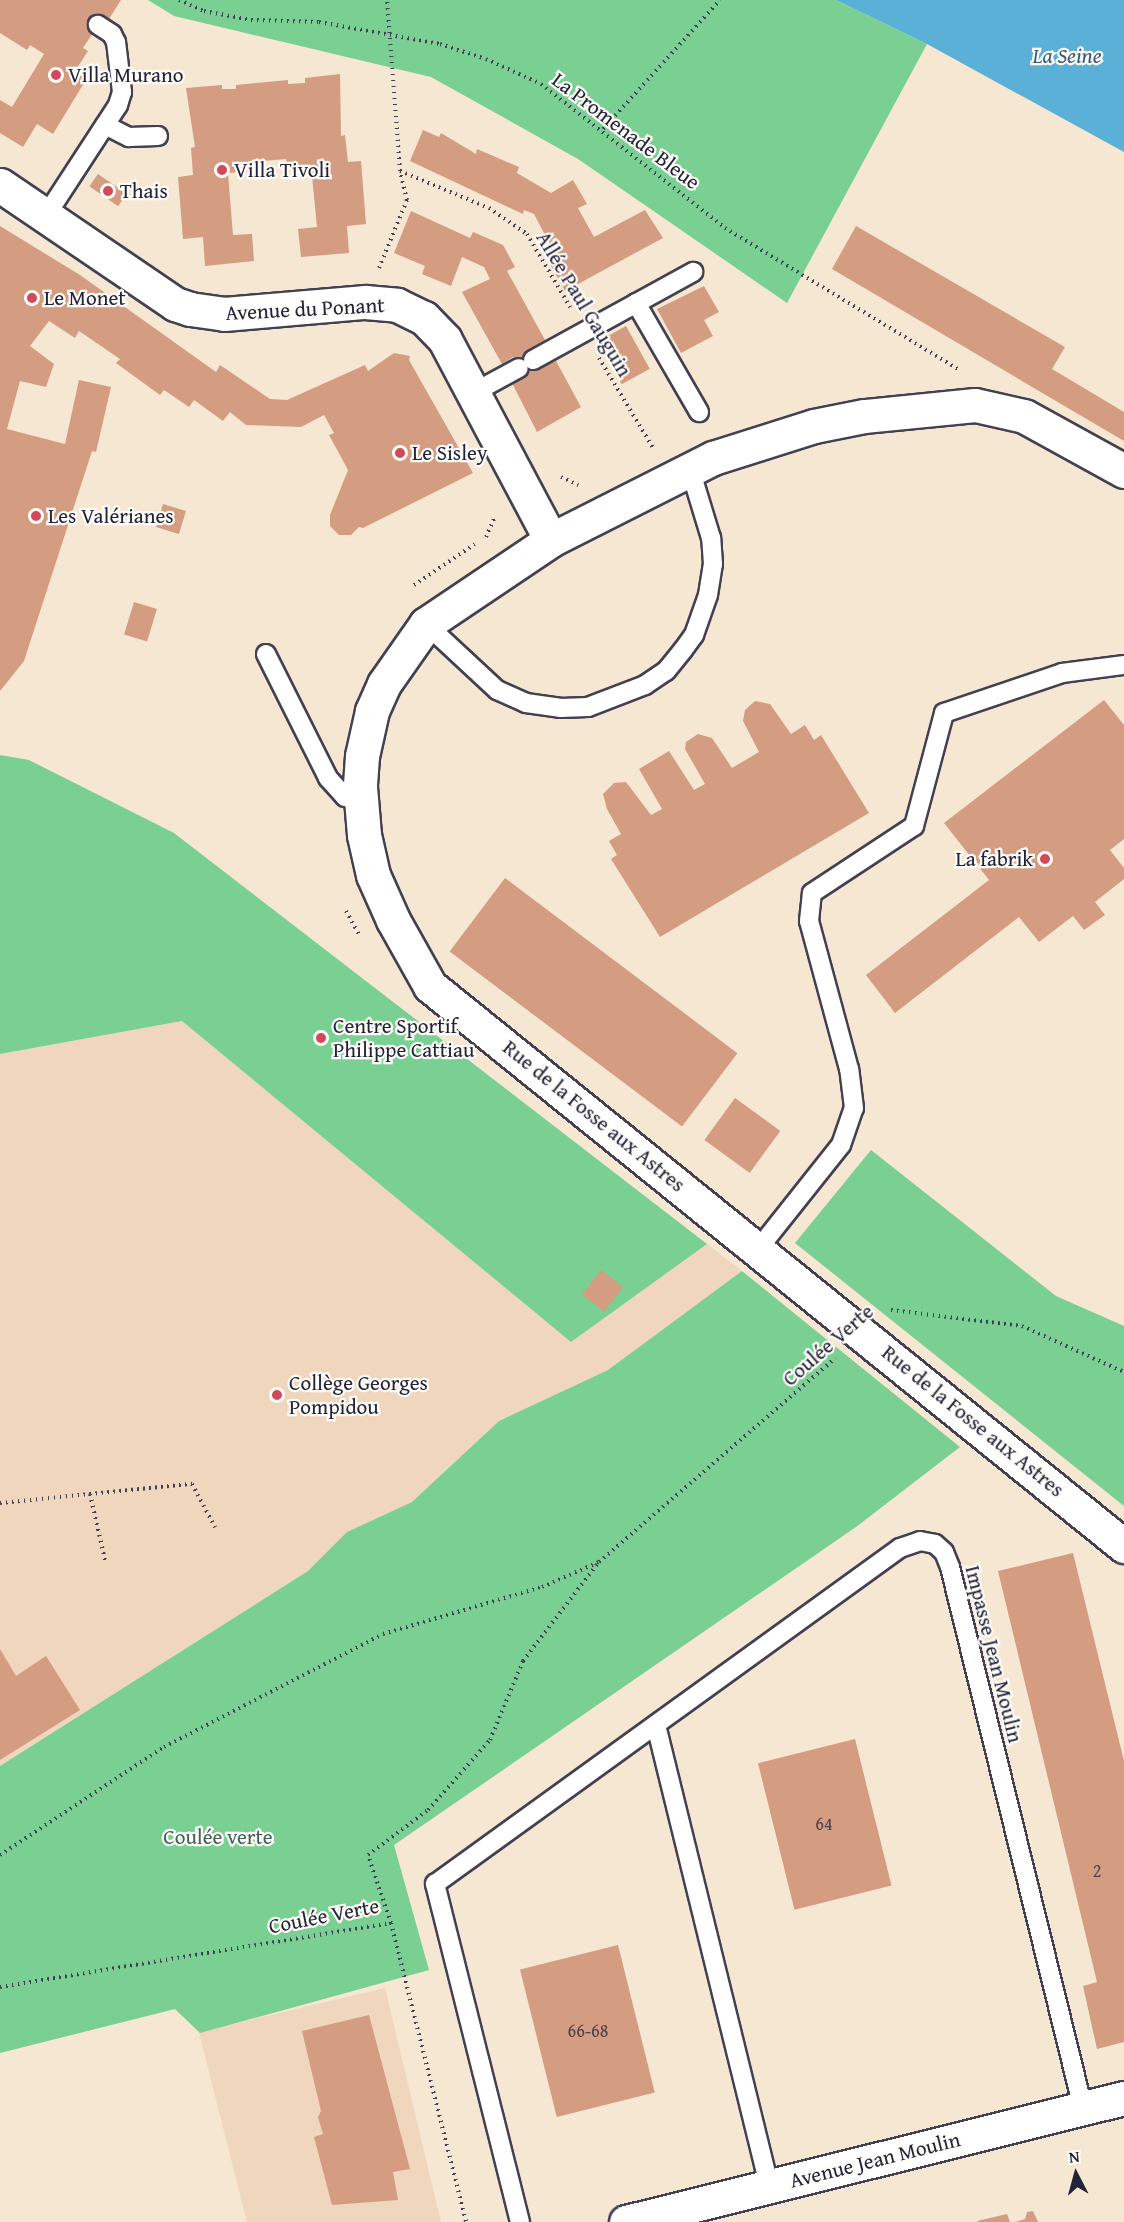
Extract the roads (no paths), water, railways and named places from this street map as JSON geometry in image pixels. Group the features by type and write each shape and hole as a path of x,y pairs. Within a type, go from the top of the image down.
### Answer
{"street":[{"name":"Avenue du Ponant","path":"0,185 47,214 175,304 190,309 224,314 365,302 397,305 424,318 445,340 551,540"},
{"name":"Rue de la Fosse aux Astres","path":"1124,471 1049,427 1002,409 975,405 864,416 814,426 690,469 551,540 426,624 384,684 372,711 362,756 361,799 373,875 393,920 430,986 864,1332 1124,1546"},
{"name":"Avenue Jean Moulin","path":"626,2222 1124,2098"}],"lane":[{"path":"47,214 105,125 122,92 116,42 112,34 98,25"},
{"path":"105,125 129,137 158,136"},
{"path":"473,393 693,272"},
{"path":"636,303 699,412"},
{"path":"426,624 497,690 526,704 560,708 588,707 645,685 666,671 694,635 708,595 713,564 711,538 690,469"},
{"path":"266,654 328,778 345,797 361,799"},
{"path":"759,1248 842,1144 854,1108 849,1069 809,921 812,893 914,826 944,713 1062,673 1124,665"},
{"name":"Impasse Jean Moulin","path":"656,1725 900,1548 920,1541 934,1544 944,1552 950,1567 1083,2108"},
{"path":"520,2222 435,1884 656,1725 769,2186"}],"water":[{"name":"La Seine","path":"836,0 1124,0 1124,152 927,44"}],"place":[{"name":"Villa Murano","path":"56,75"},
{"name":"Villa Tivoli","path":"222,170"},
{"name":"Thais","path":"108,191"},
{"name":"Le Monet","path":"32,298"},
{"name":"Le Sisley","path":"400,453"},
{"name":"Les Valérianes","path":"36,516"},
{"name":"La fabrik","path":"1045,859"},
{"name":"Centre Sportif Philippe Cattiau","path":"321,1038"},
{"name":"Collège Georges Pompidou","path":"277,1395"}],"park label":[{"name":"Coulée verte","path":"218,1837"}]}
